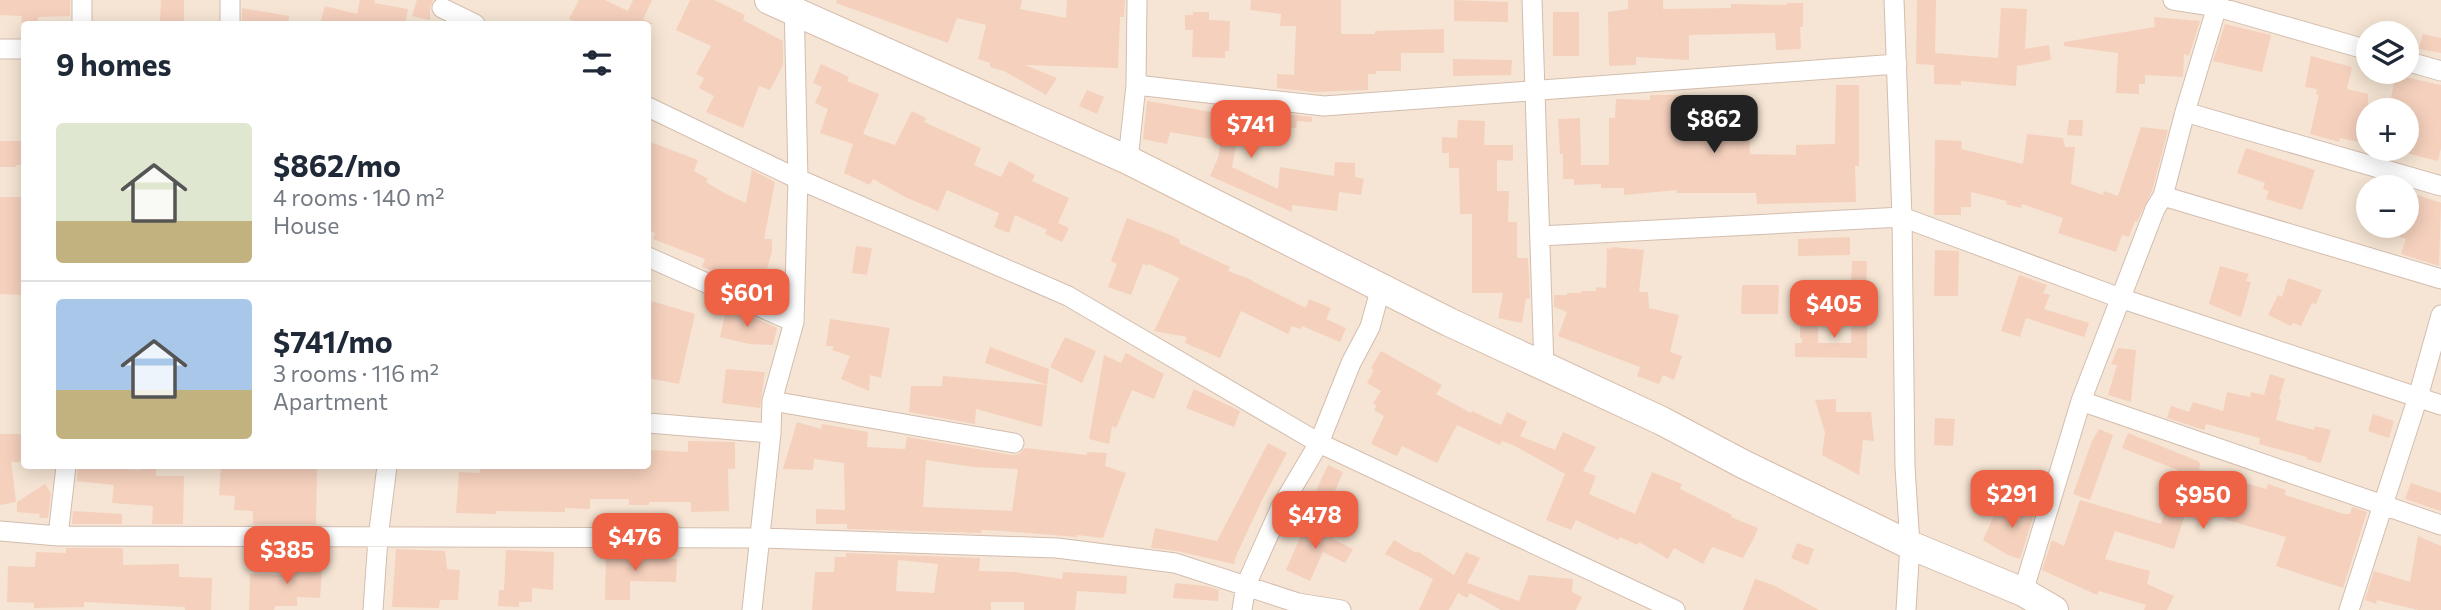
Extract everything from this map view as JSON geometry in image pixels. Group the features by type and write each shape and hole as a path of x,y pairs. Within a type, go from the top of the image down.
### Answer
{"main road":[{"path":"785,4 1128,160 1381,287 1662,421 1743,464 1910,545 2023,592 2054,610"}],"street":[{"path":"82,0 82,21"},
{"path":"230,0 230,21"},
{"path":"1128,160 1136,85 1138,0"},
{"path":"1532,0 1545,367"},
{"path":"1894,0 1902,217 1903,405 1910,545 1906,610"},
{"path":"2174,0 2219,3 2356,46"},
{"path":"2023,592 2081,401 2155,209 2163,196 2185,112 2219,3"},
{"path":"752,610 772,401 794,323 797,179 785,4"},
{"path":"442,11 467,21"},
{"path":"0,49 21,49"},
{"path":"1136,85 1324,106 1897,64"},
{"path":"2419,65 2441,71"},
{"path":"651,108 797,179 1068,296 1319,443 1675,610"},
{"path":"2185,112 2441,186"},
{"path":"2163,196 2441,279"},
{"path":"1540,236 1902,217 2120,298 2441,405"},
{"path":"651,258 794,323"},
{"path":"1242,610 1246,585 1282,507 1319,443 1351,363 1370,327 1381,287"},
{"path":"2349,610 2418,397 2441,315"},
{"path":"772,401 1014,443"},
{"path":"2081,401 2441,525"},
{"path":"651,423 771,433"},
{"path":"58,536 66,469"},
{"path":"373,610 387,469"},
{"path":"0,531 58,536 759,538 1057,548 1175,563 1298,603 1341,610"}],"shaded area":[{"path":"0,0 2441,0 2441,610 0,610"}],"building":[{"path":"0,0 70,0 70,16 38,17 37,21 21,21 22,16 0,15"},
{"path":"161,0 184,0 184,21 160,21"},
{"path":"360,0 375,0 374,3 408,9 406,21 321,21 325,6 357,14"},
{"path":"417,0 433,0 430,20 412,16"},
{"path":"579,0 605,0 628,11 633,0 652,0 643,19 647,21 569,19"},
{"path":"690,0 714,0 745,15 743,20 783,41 783,65 770,90 759,86 743,128 706,112 714,96 699,88 704,78 696,74 711,46 676,30"},
{"path":"837,0 1022,0 1020,9 1066,18 1067,0 1125,0 1124,17 1120,17 1118,68 1025,65 1057,78 1046,95 978,59 986,25 957,18 948,43 836,3"},
{"path":"1251,0 1341,0 1341,34 1444,29 1444,53 1401,53 1401,71 1376,71 1376,74 1368,74 1368,90 1313,92 1277,88 1277,74 1294,75 1296,26 1280,26 1281,14 1250,10"},
{"path":"1454,0 1508,2 1508,22 1454,21"},
{"path":"1628,0 1663,0 1663,9 1803,3 1801,49 1776,50 1775,33 1689,35 1689,60 1636,57 1636,65 1609,66 1608,12 1628,9"},
{"path":"1917,0 1936,0 1935,53 1998,58 2001,8 2027,9 2025,49 2049,45 2051,60 2017,66 2016,86 1961,81 1961,85 1934,84 1934,65 1916,64"},
{"path":"242,8 289,16 288,21 242,21"},
{"path":"1193,12 1209,12 1209,20 1230,21 1229,51 1225,51 1225,58 1192,57 1193,30 1185,30 1185,15 1193,15"},
{"path":"1553,12 1579,12 1579,56 1553,56"},
{"path":"2154,17 2200,21 2189,56 2184,54 2183,77 2145,75 2145,84 2139,84 2139,94 2116,93 2118,53 2064,46 2064,42 2155,27"},
{"path":"2225,24 2271,35 2262,72 2213,61"},
{"path":"2423,34 2441,38 2441,53 2419,49"},
{"path":"2311,56 2352,67 2347,89 2368,94 2368,98 2356,98 2356,141 2340,138 2339,142 2310,134 2319,95 2316,94 2317,89 2305,87"},
{"path":"1453,59 1512,60 1511,75 1453,76"},
{"path":"821,64 849,77 847,81 879,94 863,134 895,145 912,111 926,118 924,122 981,148 974,165 1001,177 1009,161 1035,175 1032,181 1069,198 1058,223 1069,228 1062,242 1045,234 1047,230 1015,215 1009,233 994,227 999,213 947,190 938,211 873,179 870,185 844,173 853,144 820,133 828,109 815,103 822,87 813,83"},
{"path":"2419,80 2441,85 2441,148 2438,161 2419,156 2419,98 2391,98 2394,84 2419,84"},
{"path":"1836,85 1859,85 1856,202 1757,204 1756,193 1676,193 1677,190 1624,195 1624,188 1601,188 1601,184 1574,185 1574,179 1563,179 1558,119 1580,118 1581,165 1609,165 1609,118 1615,118 1616,99 1650,100 1650,95 1693,95 1693,120 1728,119 1729,129 1749,129 1750,154 1796,155 1796,145 1835,144"},
{"path":"1087,90 1104,97 1097,114 1079,106"},
{"path":"1147,101 1241,117 1232,167 1278,189 1280,167 1334,176 1335,162 1355,163 1355,177 1364,179 1361,195 1339,192 1337,211 1292,205 1292,212 1210,176 1218,158 1221,141 1170,132 1167,144 1143,139"},
{"path":"1275,113 1312,117 1312,122 1297,121 1296,128 1274,127"},
{"path":"1458,120 1485,121 1484,145 1513,145 1513,161 1497,160 1497,191 1509,191 1508,222 1517,222 1517,258 1528,258 1530,299 1526,298 1522,323 1498,318 1503,293 1472,293 1472,214 1460,214 1459,168 1449,168 1449,153 1442,153 1442,137 1457,138"},
{"path":"2069,120 2083,120 2082,136 2067,135"},
{"path":"2141,127 2168,130 2152,191 2129,237 2122,235 2116,252 2058,233 2063,218 2022,204 2021,208 2006,204 2007,201 1971,192 1971,207 1961,207 1961,215 1934,215 1935,140 1962,141 1961,149 2023,164 2027,134 2063,138 2065,147 2075,147 2071,184 2103,195 2104,191 2118,196"},
{"path":"0,141 21,141 21,165 0,167"},
{"path":"651,142 698,160 694,171 708,179 706,182 746,203 752,170 775,182 764,239 772,239 772,251 762,288 748,288 731,280 732,278 702,267 705,259 653,239 655,233 651,231"},
{"path":"2246,148 2315,170 2302,210 2266,199 2269,191 2263,189 2265,183 2237,173"},
{"path":"2419,195 2441,203 2439,266 2401,254 2406,239 2403,238 2419,238"},
{"path":"0,197 21,197 21,295 0,294"},
{"path":"1127,218 1173,236 1180,240 1179,243 1230,267 1228,271 1252,280 1306,308 1309,299 1331,308 1326,319 1346,328 1340,342 1302,326 1300,329 1292,326 1288,334 1241,311 1220,358 1185,343 1187,337 1154,331 1179,278 1149,264 1143,264 1131,295 1108,287 1117,264 1111,261"},
{"path":"1850,237 1850,255 1798,256 1798,239"},
{"path":"856,246 872,248 867,275 852,273"},
{"path":"1607,248 1644,250 1639,292 1648,292 1649,308 1679,315 1670,352 1682,356 1674,380 1663,375 1659,384 1637,376 1640,367 1558,336 1567,312 1554,307 1554,295 1596,291 1596,287 1606,288"},
{"path":"1935,250 1959,251 1958,296 1934,296"},
{"path":"1852,261 1867,261 1866,285 1851,284"},
{"path":"2220,266 2249,274 2246,281 2251,282 2241,317 2209,304"},
{"path":"2019,275 2047,285 2043,293 2050,295 2044,309 2089,323 2084,337 2026,318 2020,337 2001,331"},
{"path":"2288,278 2322,290 2301,326 2293,323 2291,326 2268,315 2278,295 2282,297"},
{"path":"1742,285 1779,285 1778,314 1741,314"},
{"path":"651,301 695,314 679,384 651,379"},
{"path":"727,306 777,328 773,345 749,344 720,337"},
{"path":"1852,309 1867,309 1867,358 1795,357 1795,343 1802,343 1800,318 1818,319 1818,343 1851,343"},
{"path":"830,319 890,328 881,378 870,375 869,391 841,379 850,356 832,350 834,346 826,346"},
{"path":"1065,337 1096,351 1082,383 1050,367"},
{"path":"990,347 1049,369 1047,385 985,363"},
{"path":"2118,348 2136,350 2131,402 2108,395 2117,365 2111,364"},
{"path":"1381,351 1442,385 1436,394 1471,413 1472,411 1501,425 1507,412 1527,422 1520,436 1555,450 1563,432 1596,447 1583,471 1596,476 1589,494 1635,514 1652,472 1682,484 1680,489 1732,515 1731,517 1758,528 1754,538 1743,558 1712,547 1703,564 1674,548 1668,559 1639,542 1638,545 1620,537 1618,540 1576,520 1571,530 1546,520 1565,474 1515,446 1502,441 1500,445 1457,425 1437,463 1402,446 1397,456 1371,444 1384,416 1374,410 1377,406 1373,403 1381,391 1367,383 1374,370 1371,368"},
{"path":"1126,353 1164,374 1154,399 1132,390 1116,428 1112,426 1109,444 1089,439 1104,355 1121,363"},
{"path":"726,369 765,372 760,408 722,403"},
{"path":"2270,374 2285,379 2276,420 2314,430 2315,426 2331,430 2321,463 2259,444 2260,438 2206,424 2204,430 2167,418 2171,406 2189,412 2193,402 2223,411 2227,392 2250,397 2251,392 2264,395"},
{"path":"943,376 1047,385 1042,427 976,409 975,424 909,412 911,386 942,386"},
{"path":"1194,389 1240,411 1234,427 1186,408"},
{"path":"1836,399 1836,412 1871,412 1874,441 1863,440 1859,475 1822,455 1825,432 1815,400"},
{"path":"2373,414 2394,421 2389,438 2368,431"},
{"path":"1935,418 1955,419 1953,446 1934,445"},
{"path":"797,422 821,429 822,424 868,432 867,447 905,449 907,437 1012,455 1019,454 1025,448 1087,455 1087,452 1107,453 1105,466 1126,473 1103,538 981,530 981,533 847,529 847,524 816,524 816,509 845,510 844,463 814,459 813,470 783,469","holes":["926,460 973,467 1018,469 1012,511 923,507"]},
{"path":"2099,429 2113,435 2090,500 2073,494"},
{"path":"2128,433 2198,461 2199,469 2266,489 2268,484 2286,490 2285,495 2344,514 2350,514 2352,507 2367,512 2343,588 2276,566 2286,537 2224,519 2225,517 2188,505 2174,549 2115,531 2105,559 2150,571 2147,584 2174,596 2167,610 2144,610 2146,605 2099,591 2097,595 2042,570 2052,540 2064,546 2080,500 2161,524 2178,470 2122,448"},
{"path":"0,434 21,434 21,462 11,462 16,502 0,505"},
{"path":"688,441 735,442 735,469 728,469 729,511 691,512 691,502 629,505 629,499 590,499 590,509 565,508 565,512 456,513 459,472 480,473 480,469 651,469 651,450 688,452"},
{"path":"1268,443 1287,453 1262,500 1234,564 1151,548 1155,528 1217,541"},
{"path":"1328,465 1343,472 1331,500 1315,493"},
{"path":"78,469 156,469 156,476 184,476 183,524 152,524 153,506 112,503 114,485 77,481"},
{"path":"221,469 317,469 316,524 253,524 253,511 234,510 235,496 219,495"},
{"path":"2411,483 2441,493 2441,511 2405,499"},
{"path":"45,484 51,493 48,518 39,518 40,514 17,512 17,502"},
{"path":"2028,493 2039,497 2020,559 1983,540 1996,511 2019,521"},
{"path":"73,511 122,514 122,524 72,524"},
{"path":"1307,521 1335,534 1333,539 1353,549 1345,563 1323,552 1310,581 1286,570"},
{"path":"2418,536 2441,546 2441,610 2418,610 2377,600 2376,604 2365,600 2374,571 2410,582"},
{"path":"1394,540 1454,575 1466,552 1480,558 1467,583 1519,601 1529,575 1573,579 1572,592 1582,597 1576,610 1501,610 1470,593 1467,598 1458,593 1449,610 1419,610 1433,579 1385,554"},
{"path":"1797,543 1814,549 1808,565 1791,558"},
{"path":"66,548 121,548 123,565 179,564 179,577 212,578 211,610 84,602 84,607 34,608 34,603 7,602 8,566 35,567 36,552 66,553"},
{"path":"396,549 445,551 447,569 460,570 458,600 440,600 439,608 392,607"},
{"path":"506,550 554,552 553,590 532,588 532,602 519,602 519,607 498,606 499,590 504,590"},
{"path":"846,553 980,558 979,571 1015,572 1062,579 1063,572 1127,576 1126,594 1077,591 1075,610 1024,610 1024,602 991,602 991,610 812,610 815,572 834,572 835,557 846,557","holes":["898,560 938,564 934,593 896,591"]},
{"path":"606,554 641,554 641,557 677,559 676,582 630,581 630,600 605,600"},
{"path":"293,557 323,559 320,598 297,597 297,606 249,610 250,574 292,575"},
{"path":"1755,579 1773,585 1819,610 1743,610"},
{"path":"1175,583 1219,590 1218,601 1173,598"}]}
